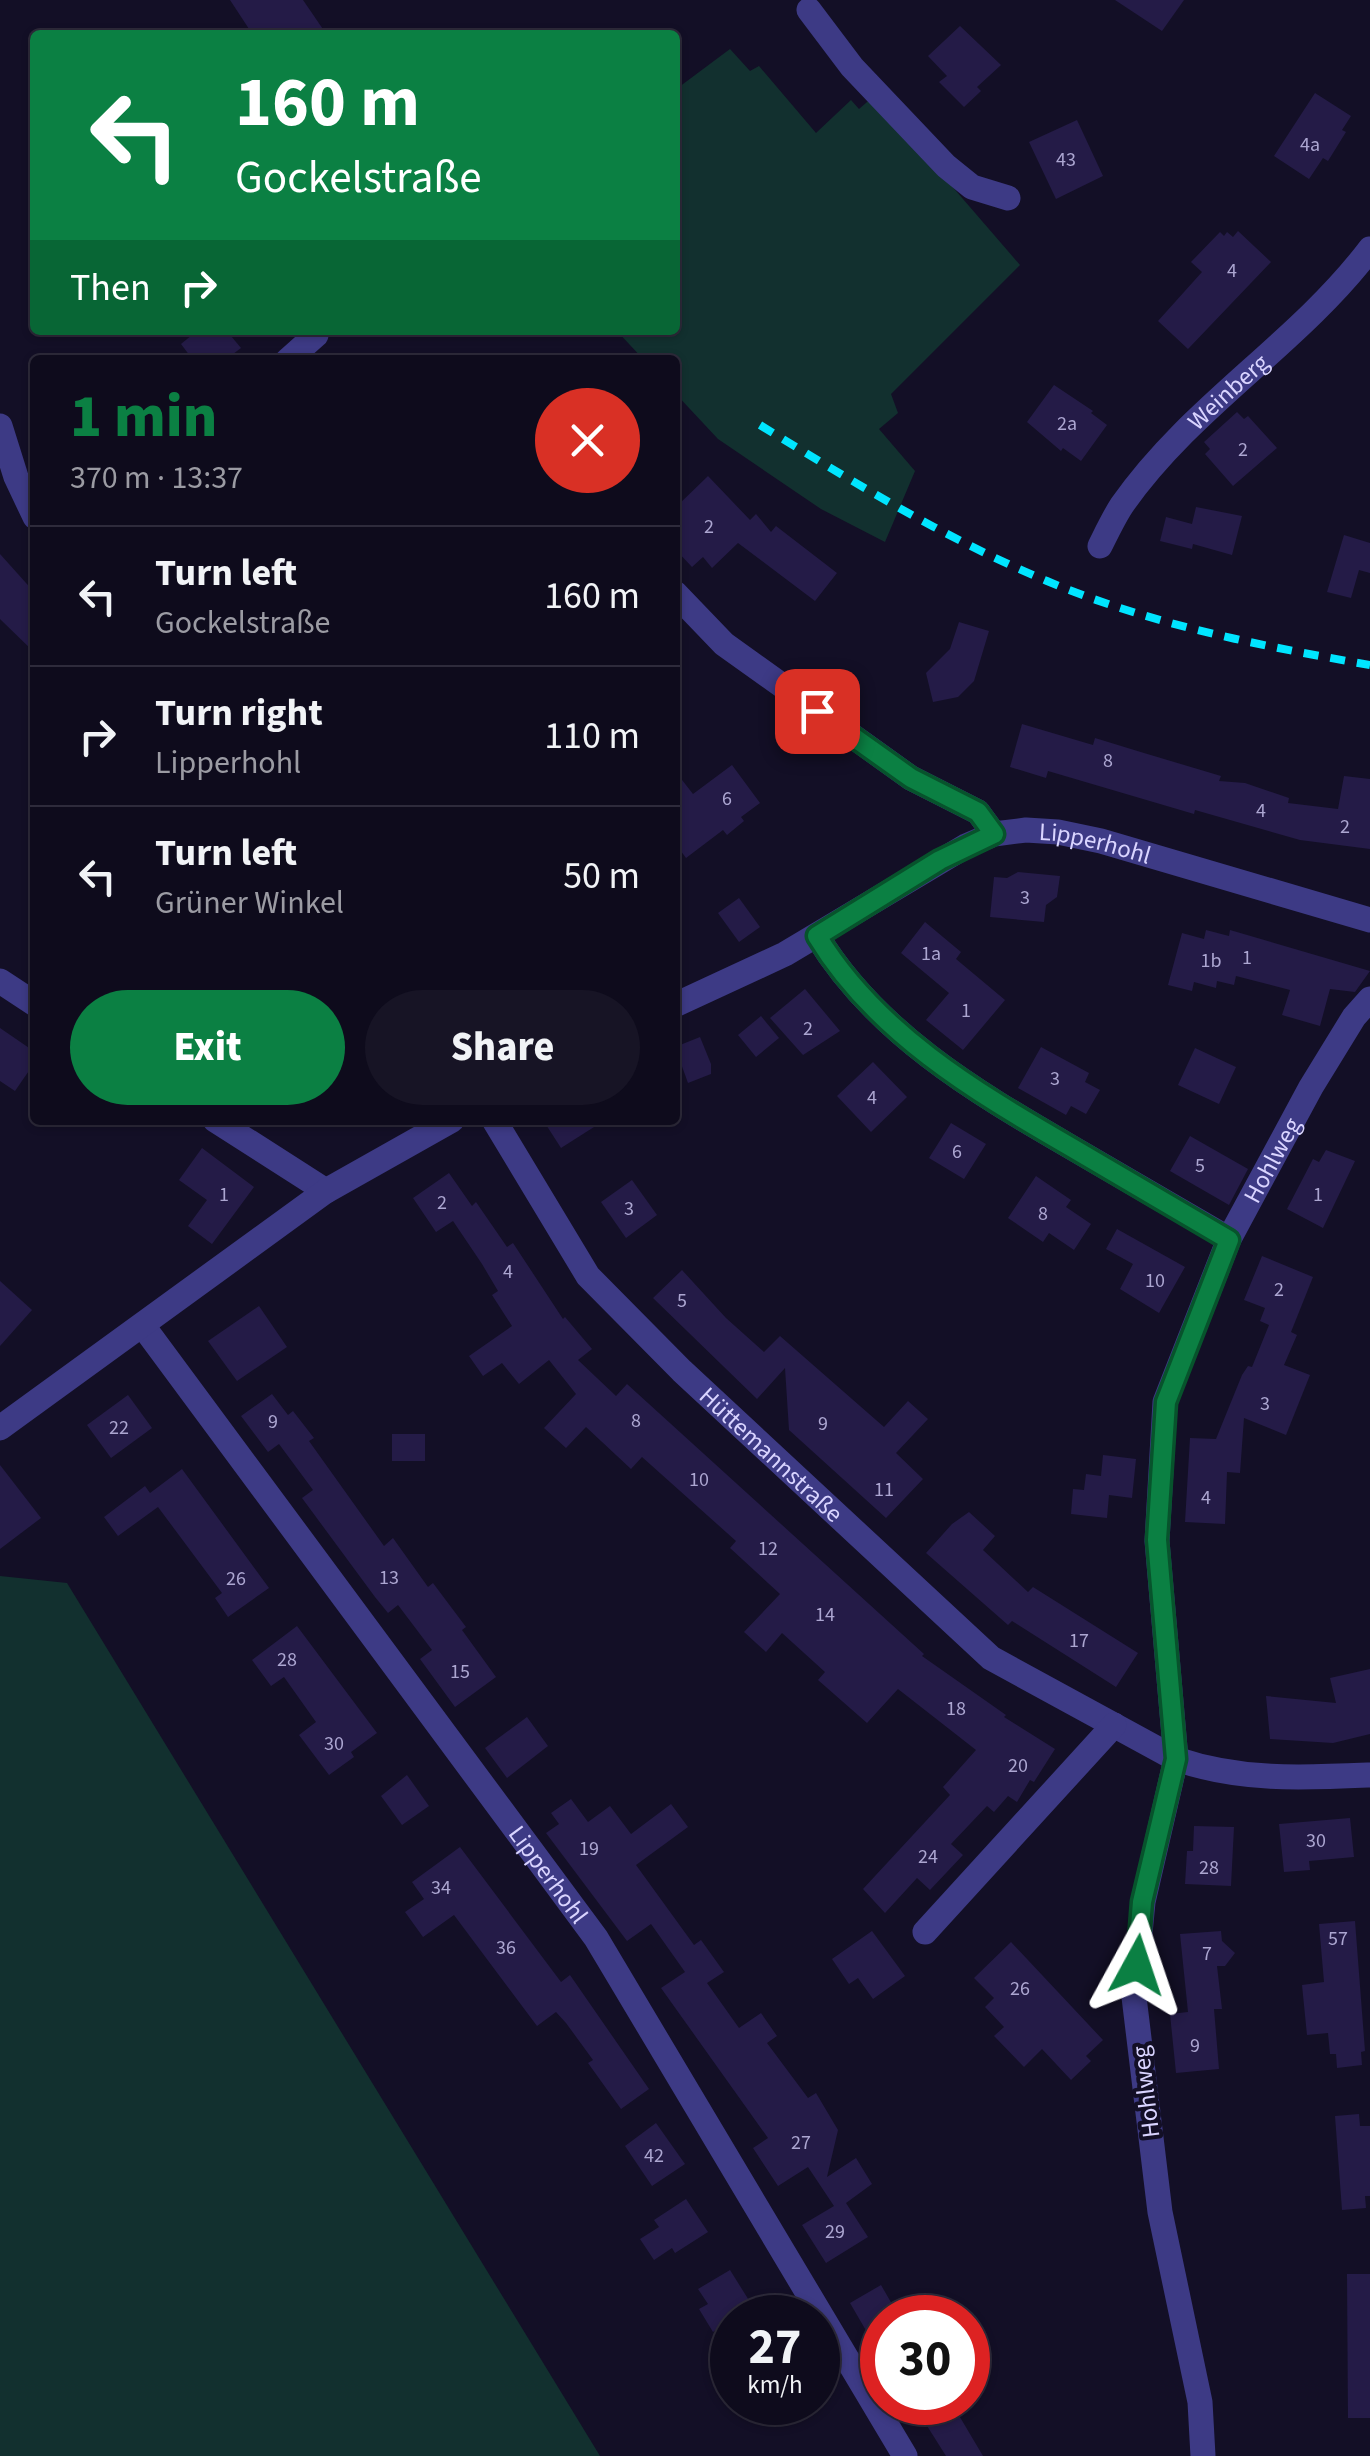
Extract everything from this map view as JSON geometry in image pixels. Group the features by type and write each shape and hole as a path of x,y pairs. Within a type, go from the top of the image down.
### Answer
{"street":[{"path":"807,14 946,166 972,188 1008,198"},
{"name":"Weinberg","path":"1100,546 1122,506 1182,434 1310,319 1370,249"},
{"path":"294,355 316,335"},
{"path":"0,426 8,480 30,510"},
{"path":"680,598 724,644 911,778 978,812 994,834"},
{"name":"Lipperhohl","path":"680,1003 817,936 940,860 994,834 1042,831 1101,841 1370,920"},
{"path":"817,936 831,959 899,1034 985,1098 1229,1240"},
{"path":"0,981 30,1001"},
{"name":"Hohlweg","path":"1202,2456 1200,2402 1160,2212 1134,1996 1142,1902 1176,1759 1157,1540 1166,1402 1229,1240 1310,1088 1354,1017 1370,999"},
{"path":"224,1125 326,1191"},
{"path":"0,1427 326,1191 443,1125"},
{"name":"Hüttemannstraße","path":"497,1125 588,1276 682,1371 991,1658 1176,1759 1270,1779 1370,1776"},
{"name":"Lipperhohl","path":"142,1326 596,1938 906,2456"},
{"path":"924,1932 1114,1725"}],"green space":[{"path":"730,49 750,71 759,66 816,133 851,100 859,109 874,96 1020,265 891,394 898,413 879,429 915,471 885,542 821,509 718,439 680,398 680,355 639,355 621,335 680,335 680,86"},
{"path":"0,1576 67,1583 600,2456 0,2456"}],"building":[{"path":"230,0 303,0 324,30 250,30"},
{"path":"1115,0 1184,0 1162,31"},
{"path":"960,26 1001,65 977,87 981,91 964,107 939,82 947,76 928,56"},
{"path":"1315,93 1351,116 1328,161 1323,158 1309,179 1274,156"},
{"path":"1077,120 1103,176 1056,199 1029,142"},
{"path":"1238,231 1271,262 1188,349 1158,321 1202,272 1191,262 1220,232 1233,237"},
{"path":"192,335 230,335 241,348 232,355 189,355 181,344"},
{"path":"1054,385 1107,425 1081,461 1063,448 1061,451 1027,422"},
{"path":"1237,412 1244,419 1248,416 1277,448 1233,486 1205,454 1210,449 1204,442"},
{"path":"708,476 750,520 756,514 771,532 776,526 837,573 815,601 738,543 712,568 703,557 692,567 680,554 680,503"},
{"path":"1196,507 1242,516 1232,555 1193,544 1192,549 1160,541 1166,517 1192,524"},
{"path":"1344,535 1370,543 1370,573 1359,570 1351,598 1327,592"},
{"path":"0,554 30,587 30,648 0,619"},
{"path":"959,622 989,631 974,681 958,697 933,702 926,673 950,649"},
{"path":"1022,724 1093,745 1095,738 1221,776 1219,781 1245,783 1289,798 1288,803 1338,809 1344,776 1370,779 1370,849 1300,840 1048,771 1046,778 1010,767"},
{"path":"732,765 760,803 741,817 744,821 727,835 723,830 686,858 680,850 680,777 693,794"},
{"path":"1018,872 1060,876 1057,897 1046,905 1044,922 990,917 994,877 1007,878"},
{"path":"739,898 760,927 739,942 718,913"},
{"path":"925,922 961,952 956,959 1005,1000 963,1050 926,1020 949,993 901,953"},
{"path":"1206,930 1229,936 1230,930 1370,971 1355,992 1330,989 1320,1026 1282,1015 1290,990 1236,976 1234,985 1217,981 1216,988 1194,982 1192,991 1168,985 1182,933 1204,939"},
{"path":"805,989 840,1031 803,1055 770,1018"},
{"path":"761,1016 779,1038 756,1057 738,1035"},
{"path":"0,1028 30,1049 30,1069 15,1091 0,1081"},
{"path":"700,1037 711,1074 688,1083 680,1061 680,1045"},
{"path":"1041,1047 1089,1073 1085,1082 1100,1090 1086,1114 1071,1106 1066,1115 1018,1088"},
{"path":"1195,1048 1236,1067 1219,1104 1178,1085"},
{"path":"873,1062 907,1097 871,1132 837,1096"},
{"path":"951,1123 986,1144 964,1179 929,1158"},
{"path":"546,1125 597,1125 561,1148"},
{"path":"1190,1136 1248,1169 1229,1205 1170,1171"},
{"path":"202,1148 254,1187 212,1244 188,1226 207,1200 179,1180"},
{"path":"1326,1150 1355,1161 1323,1228 1287,1209 1313,1159 1319,1162"},
{"path":"449,1173 472,1206 476,1202 507,1247 513,1243 563,1319 592,1349 578,1360 616,1396 627,1384 922,1656 1004,1717 1055,1749 1017,1802 1008,1796 994,1812 987,1806 951,1844 963,1855 930,1890 917,1878 885,1913 863,1889 950,1795 943,1787 976,1750 898,1689 867,1723 818,1680 825,1672 782,1633 766,1652 744,1632 780,1594 730,1548 736,1541 642,1457 631,1469 586,1427 566,1448 544,1428 576,1394 549,1360 519,1384 502,1363 483,1376 469,1356 512,1326 492,1295 498,1291 453,1221 436,1232 413,1198"},
{"path":"1036,1176 1071,1200 1066,1207 1091,1224 1074,1250 1049,1233 1043,1242 1008,1218"},
{"path":"632,1180 657,1215 626,1238 601,1202"},
{"path":"1117,1229 1185,1267 1159,1313 1120,1289 1133,1264 1106,1249"},
{"path":"1262,1256 1313,1277 1291,1332 1297,1335 1284,1365 1310,1375 1286,1435 1244,1418 1240,1473 1227,1472 1225,1524 1185,1522 1190,1438 1216,1439 1242,1375 1248,1366 1252,1367 1269,1325 1260,1321 1265,1308 1244,1300"},
{"path":"682,1270 764,1352 780,1336 884,1427 908,1401 928,1419 896,1453 923,1479 886,1518 789,1430 785,1368 757,1399 653,1298"},
{"path":"0,1281 32,1310 0,1346"},
{"path":"259,1306 287,1347 237,1381 208,1341"},
{"path":"272,1394 288,1415 293,1411 314,1438 309,1441 384,1546 393,1538 428,1587 433,1583 496,1677 455,1707 420,1659 432,1650 398,1605 388,1613 375,1597 302,1498 313,1490 279,1444 268,1452 241,1416"},
{"path":"128,1395 152,1428 111,1458 87,1425"},
{"path":"392,1434 425,1434 425,1461 392,1461"},
{"path":"1103,1455 1136,1459 1132,1498 1109,1495 1107,1518 1071,1514 1073,1489 1084,1490 1086,1474 1101,1476"},
{"path":"0,1465 41,1518 0,1549"},
{"path":"182,1469 269,1588 228,1617 215,1598 222,1593 158,1507 118,1536 104,1517 145,1486 150,1493"},
{"path":"969,1512 995,1536 983,1550 1028,1592 1033,1587 1138,1653 1116,1687 1012,1621 1008,1625 926,1553 952,1524"},
{"path":"297,1626 377,1733 329,1775 299,1735 316,1722 284,1677 271,1686 252,1660"},
{"path":"1370,1669 1370,1734 1333,1743 1270,1739 1266,1696 1336,1703 1330,1678"},
{"path":"527,1717 548,1746 507,1778 485,1748"},
{"path":"407,1775 429,1806 402,1825 381,1796"},
{"path":"571,1799 588,1822 610,1806 631,1834 671,1804 688,1827 636,1865 694,1945 701,1940 724,1972 707,1983 739,2028 761,2013 777,2036 767,2043 808,2098 816,2093 838,2130 827,2177 856,2158 872,2184 846,2203 868,2237 826,2263 802,2225 834,2206 808,2167 778,2186 753,2148 768,2138 661,1988 685,1972 651,1924 627,1941 546,1833 559,1824 551,1813"},
{"path":"1350,1818 1354,1857 1309,1861 1310,1870 1284,1872 1279,1824"},
{"path":"1194,1826 1234,1827 1231,1886 1185,1884 1187,1851 1193,1851"},
{"path":"460,1847 561,1982 570,1975 649,2089 621,2109 588,2063 593,2060 566,2023 556,2012 537,2026 454,1915 423,1937 405,1912 424,1899 412,1882"},
{"path":"1355,1921 1365,2051 1361,2052 1362,2065 1337,2068 1336,2054 1330,2054 1328,2033 1307,2035 1302,1985 1324,1982 1319,1924"},
{"path":"872,1931 905,1976 873,1999 858,1978 849,1984 832,1959"},
{"path":"1221,1931 1222,1941 1235,1953 1225,1966 1217,1966 1222,2009 1214,2009 1219,2069 1176,2073 1170,2014 1188,2012 1180,1934"},
{"path":"1011,1942 1103,2040 1086,2056 1091,2061 1071,2080 1042,2049 1024,2067 994,2036 1004,2027 985,2007 994,1998 974,1978"},
{"path":"1359,2114 1360,2126 1370,2126 1370,2196 1365,2196 1366,2208 1342,2210 1335,2116"},
{"path":"656,2123 685,2164 652,2186 625,2146"},
{"path":"686,2199 708,2232 675,2253 672,2248 654,2260 640,2239 659,2227 654,2220"},
{"path":"730,2270 746,2295 710,2295 710,2327 699,2309 708,2304 698,2289"},
{"path":"1347,2274 1370,2274 1370,2418 1348,2418"},
{"path":"881,2285 887,2295 864,2295"},
{"path":"860,2297 860,2320 850,2303"},
{"path":"926,2425 965,2425 983,2456 946,2456"}],"railway":[{"path":"760,425 936,528 1047,581 1165,621 1370,665"}],"route":[{"path":"817,711 911,778 978,812 994,834 940,860 817,936 831,959 899,1034 985,1098 1229,1240 1166,1402 1157,1540 1176,1759 1142,1902 1137,1965"}]}
